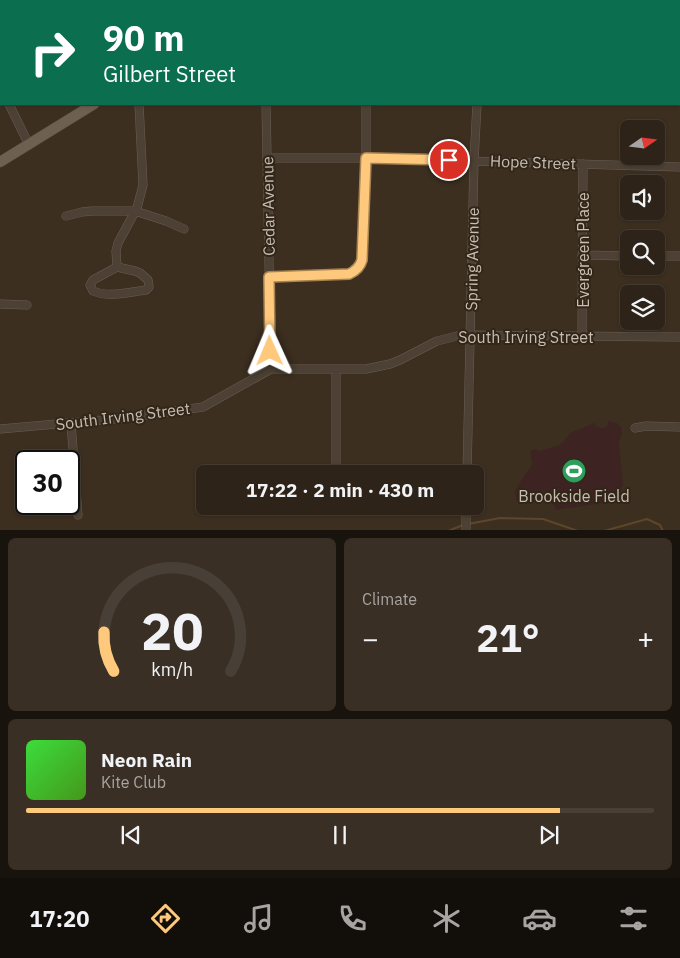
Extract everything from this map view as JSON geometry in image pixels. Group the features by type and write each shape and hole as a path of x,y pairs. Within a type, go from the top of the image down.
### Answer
{"main road":[{"path":"0,162 92,105"}],"street":[{"path":"10,105 29,144"},
{"path":"117,267 116,251 118,243 135,211 141,197 143,185 139,105"},
{"name":"Cedar Avenue","path":"266,105 271,369"},
{"path":"269,277 344,275 354,272 358,268 362,260 366,105"},
{"name":"Spring Avenue","path":"467,465 477,105"},
{"name":"Hope Street","path":"267,158 366,158 680,167"},
{"name":"Evergreen Place","path":"582,336 584,164"},
{"path":"66,216 92,211 135,211 166,221 184,230"},
{"path":"582,255 620,256"},
{"path":"665,256 680,256"},
{"path":"117,267 140,273 148,280 149,287 146,290 113,294 93,291 90,285 93,280 117,267"},
{"path":"0,304 27,305"},
{"name":"South Irving Street","path":"0,429 125,418 202,407 271,369 366,369 400,360 437,341 448,338 471,335 680,337"},
{"path":"336,369 336,465"},
{"path":"71,423 73,450"},
{"path":"635,428 646,426 680,427"},
{"path":"466,515 466,530"}],"shaded area":[{"name":"Brookside Field","path":"608,421 617,423 621,427 622,434 619,443 623,485 618,492 619,498 624,500 555,510 550,501 541,500 528,503 524,497 516,500 515,490 532,464 530,451 534,449 540,451 559,445 570,433 594,423 597,427 604,428 608,425"}],"waterway":[{"path":"468,524 500,518 543,519 575,530"},
{"path":"608,530 647,519 660,525 662,530"},
{"path":"450,530 463,525"}],"place":[{"name":"Brookside Field","path":"574,471"}],"route":[{"path":"270,351 269,277 344,275 354,272 361,264 366,158 449,160"}]}
